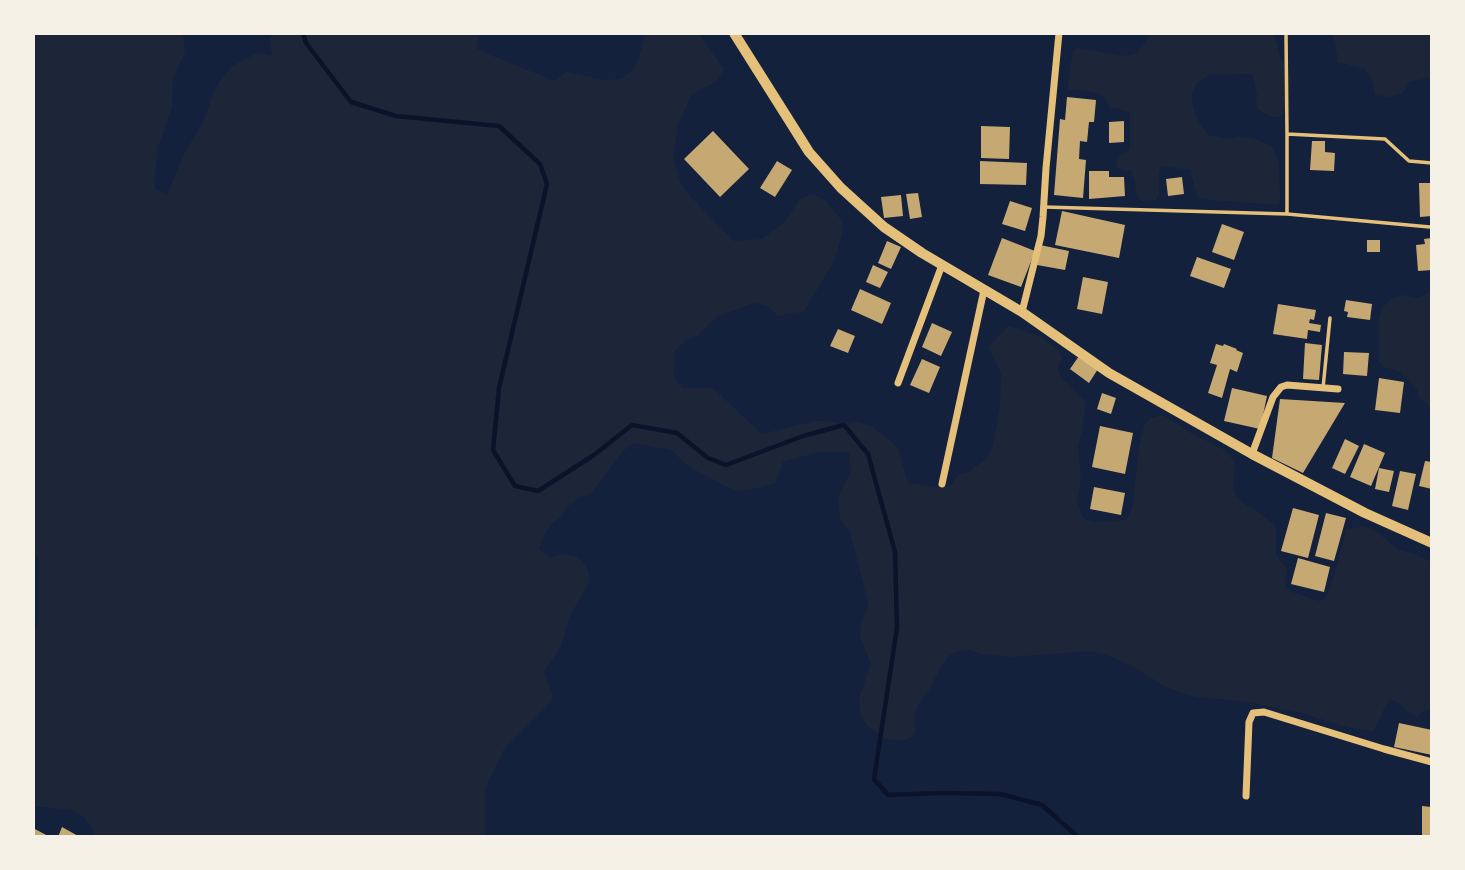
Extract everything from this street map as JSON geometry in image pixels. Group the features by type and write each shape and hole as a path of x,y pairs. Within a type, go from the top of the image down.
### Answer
{"main road":[{"path":"734,33 810,152 841,188 884,227 942,265 1023,312 1109,373 1252,454 1365,513 1432,543"}],"street":[{"path":"1023,312 1041,236 1059,33"},
{"path":"898,383 942,265"},
{"path":"942,484 984,290"},
{"path":"1252,454 1273,397 1281,387 1287,385 1338,389"},
{"path":"1246,796 1249,722 1253,713 1264,712 1432,762"}],"lane":[{"path":"1286,33 1287,214"},
{"path":"1287,134 1385,139 1409,161 1432,163"},
{"path":"1044,207 1287,214 1430,227"},
{"path":"1323,388 1330,318"}],"shaded area":[{"path":"33,33 183,33 185,52 173,78 172,107 158,147 155,174 155,188 167,195 183,156 205,118 214,91 222,78 232,66 257,53 272,56 272,33 479,33 477,48 483,52 555,81 566,72 605,80 620,79 632,71 639,58 645,33 698,33 724,69 717,81 691,95 678,125 673,157 681,184 690,196 734,241 761,239 784,223 800,199 814,194 826,201 843,222 842,235 833,263 804,311 778,316 767,306 754,303 716,317 697,336 684,341 675,351 674,378 683,388 713,388 762,434 815,421 844,425 858,422 872,426 898,448 908,483 942,488 952,484 961,473 968,472 985,460 992,449 1000,408 1001,373 988,347 1009,326 1041,337 1059,351 1062,358 1058,371 1061,377 1086,401 1078,447 1081,480 1077,502 1082,516 1087,520 1126,520 1132,508 1139,447 1145,423 1151,418 1165,416 1223,449 1234,460 1233,489 1236,496 1276,526 1276,556 1286,567 1286,588 1292,592 1319,601 1326,598 1346,530 1363,526 1376,531 1399,550 1432,562 1432,708 1417,717 1398,702 1391,700 1373,732 1268,706 1195,697 1166,687 1130,665 1090,651 1012,657 968,650 955,652 941,667 915,711 913,737 901,741 884,738 868,726 861,716 859,698 871,664 860,637 861,623 868,603 850,532 840,519 838,497 851,472 849,452 819,452 783,462 775,483 735,491 697,471 671,450 634,443 623,451 591,493 566,508 544,535 539,549 550,558 563,554 578,557 587,567 590,580 569,618 561,646 544,672 552,701 504,749 485,789 485,837 93,837 93,829 84,817 71,810 33,806 33,643 38,620 39,558 33,550"},
{"path":"1149,33 1274,33 1279,53 1291,78 1284,114 1271,117 1258,109 1253,74 1209,75 1197,83 1191,95 1196,117 1208,135 1225,139 1239,136 1253,138 1272,146 1279,165 1278,205 1198,199 1190,170 1161,166 1156,200 1142,201 1136,195 1131,170 1124,171 1117,167 1116,160 1130,149 1130,112 1110,108 1103,96 1093,92 1068,89 1069,74 1073,52 1078,48 1123,56 1136,53 1146,43"},
{"path":"1329,33 1432,33 1432,77 1410,82 1402,94 1389,97 1375,95 1373,82 1365,69 1338,62 1335,42"},
{"path":"1432,291 1432,407 1420,399 1418,391 1400,372 1384,367 1379,362 1378,323 1381,310 1390,299 1404,295 1418,298"}],"building":[{"path":"1067,97 1096,100 1094,122 1089,122 1087,142 1080,141 1079,159 1086,160 1083,198 1054,195 1060,119 1065,120"},
{"path":"1124,121 1124,142 1109,143 1109,122"},
{"path":"981,126 1010,127 1009,159 981,158"},
{"path":"713,131 749,169 720,197 684,159"},
{"path":"1312,141 1325,141 1325,152 1335,153 1334,171 1310,170"},
{"path":"777,161 792,170 775,197 760,188"},
{"path":"980,161 1027,163 1026,185 980,184"},
{"path":"1089,171 1109,171 1109,177 1124,177 1125,196 1089,199"},
{"path":"1182,177 1184,194 1168,196 1166,179"},
{"path":"1419,183 1432,183 1432,216 1420,217"},
{"path":"918,193 922,217 910,219 906,194"},
{"path":"901,195 903,216 884,218 881,197"},
{"path":"1010,201 1032,208 1025,231 1002,224"},
{"path":"1062,211 1125,225 1119,258 1055,245"},
{"path":"1222,224 1244,232 1234,260 1212,252"},
{"path":"1002,238 1035,251 1021,287 988,275"},
{"path":"1432,238 1432,270 1418,271 1416,245 1425,244 1424,239"},
{"path":"1367,240 1380,240 1380,252 1367,252"},
{"path":"887,241 901,247 891,269 878,263"},
{"path":"1040,245 1069,251 1065,270 1037,265"},
{"path":"1197,257 1231,269 1224,288 1190,276"},
{"path":"873,265 888,272 880,288 866,282"},
{"path":"1083,277 1108,282 1102,314 1077,309"},
{"path":"860,289 891,303 882,324 851,310"},
{"path":"1346,300 1372,304 1370,320 1347,317 1348,312 1344,311"},
{"path":"1278,304 1316,310 1314,320 1310,319 1309,323 1321,325 1320,332 1308,330 1307,339 1273,334"},
{"path":"932,323 952,332 941,356 922,347"},
{"path":"838,329 855,336 848,353 830,346"},
{"path":"1305,343 1322,345 1319,380 1303,379"},
{"path":"1216,344 1224,344 1243,353 1237,372 1230,369 1222,398 1208,393 1217,365 1210,363"},
{"path":"1344,352 1369,353 1367,376 1343,374"},
{"path":"1079,356 1098,369 1089,383 1070,369"},
{"path":"922,359 940,367 929,393 910,385"},
{"path":"1379,378 1404,382 1400,413 1375,410"},
{"path":"1232,388 1267,396 1260,429 1224,421"},
{"path":"1102,393 1116,398 1111,414 1097,409"},
{"path":"1280,399 1345,403 1303,473 1272,458"},
{"path":"1100,426 1133,433 1125,474 1092,467"},
{"path":"1345,439 1359,446 1345,474 1332,468"},
{"path":"1364,444 1385,453 1371,486 1350,477"},
{"path":"1425,461 1432,462 1432,489 1419,486"},
{"path":"1379,468 1394,471 1389,492 1375,489"},
{"path":"1400,471 1416,474 1408,510 1392,506"},
{"path":"1094,487 1125,493 1121,515 1090,509"},
{"path":"1293,508 1319,515 1308,558 1281,551"},
{"path":"1326,513 1346,518 1334,561 1315,556"},
{"path":"1298,558 1330,567 1324,592 1291,584"},
{"path":"1399,723 1432,730 1432,755 1394,747"},
{"path":"1422,806 1432,807 1432,837 1422,837"},
{"path":"62,827 80,837 58,837"},
{"path":"33,828 50,837 33,837"}],"waterway":[{"path":"303,33 306,43 351,102 396,116 499,126 540,164 547,184 499,388 493,450 515,486 538,491 594,455 632,425 677,433 708,458 726,465 803,436 844,425 868,454 895,552 897,628 874,779 888,795 1001,794 1042,805 1078,837"}]}
